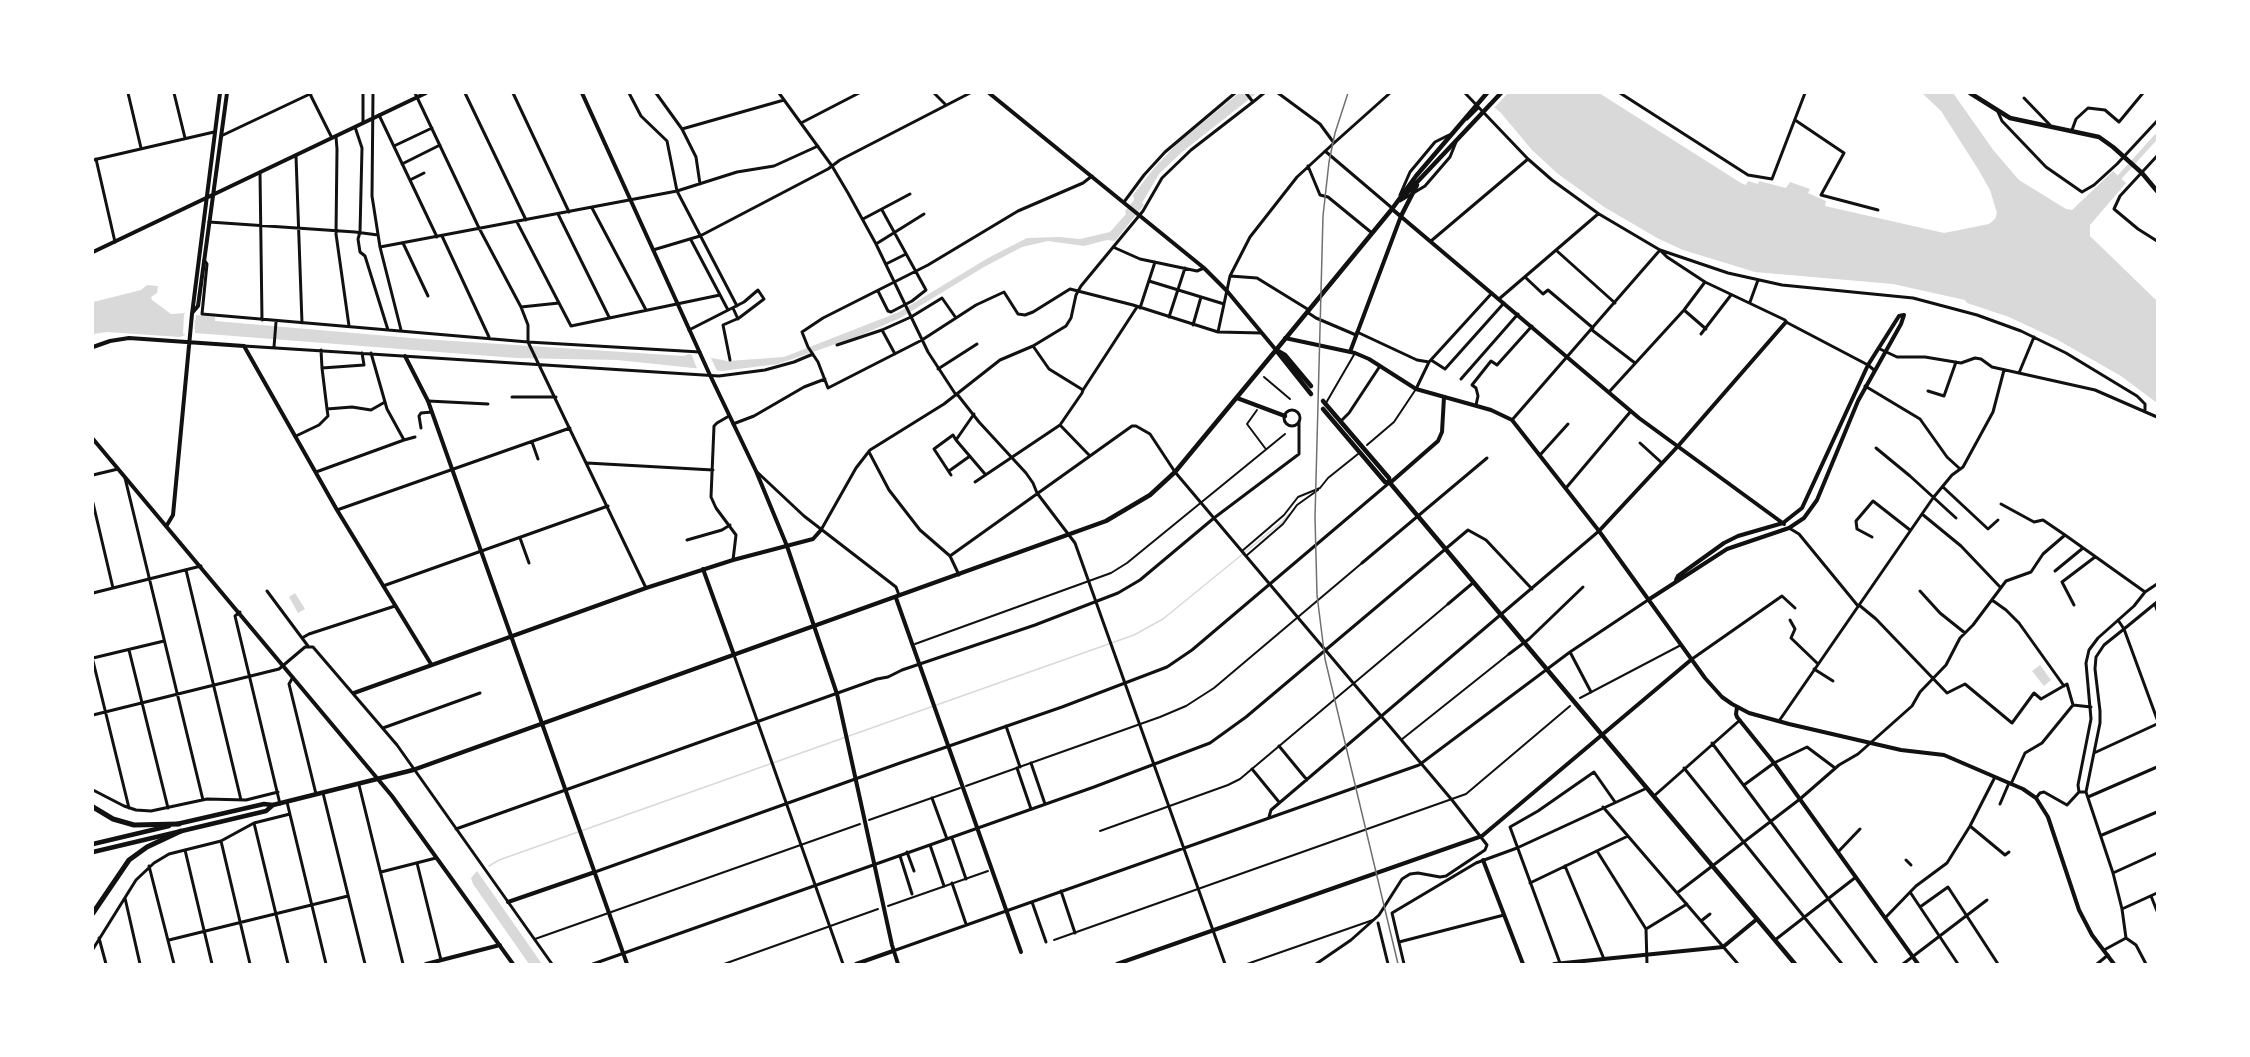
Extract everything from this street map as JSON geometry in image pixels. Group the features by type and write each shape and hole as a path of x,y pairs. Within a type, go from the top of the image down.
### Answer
{"highway":[{"path":"93,807 113,819 134,825 179,824"},
{"path":"93,913 129,860 147,847 181,831"}],"main road":[{"path":"1401,216 1418,178 1501,93"},
{"path":"1970,93 1981,97 1998,112 2016,119 2099,137 2126,158 2157,191"},
{"path":"93,844 264,804 280,804 413,770 1070,536 1127,511 1150,495 1175,472 1486,94"},
{"path":"1276,350 1285,355 1311,386"},
{"path":"1276,350 1311,394"},
{"path":"1237,398 1285,416"},
{"path":"1324,405 1341,421 1389,478 1390,483 1796,964"},
{"path":"1324,405 1385,482 1390,483"},
{"path":"93,852 266,811 273,805"}],"street":[{"path":"128,93 141,148"},
{"path":"174,93 185,138"},
{"path":"167,525 173,515 192,314 220,93"},
{"path":"192,314 198,306 227,93"},
{"path":"221,136 311,93 338,148 336,231 349,326"},
{"path":"363,93 363,123"},
{"path":"373,93 372,196 380,247 401,330"},
{"path":"93,252 355,128 416,95 426,93"},
{"path":"465,93 526,220"},
{"path":"513,93 569,212"},
{"path":"582,93 709,374 756,471 787,546 837,694 893,951 898,964"},
{"path":"629,93 642,116 667,141 677,191 738,319"},
{"path":"657,93 682,129 696,157 700,184"},
{"path":"779,93 832,166 863,219 938,369 956,394 1033,483 1037,493 1075,543 1225,964"},
{"path":"846,93 850,98"},
{"path":"801,123 859,93"},
{"path":"934,93 946,105"},
{"path":"653,250 700,237 840,160 970,93"},
{"path":"989,93 1204,268 1227,291 1276,350"},
{"path":"1124,202 1155,162 1235,93"},
{"path":"1246,93 1252,101"},
{"path":"354,693 646,588 733,560 813,539 856,468 870,450 921,420 1000,360 1033,346 1066,326 1078,292 1139,214 1162,178 1222,124 1264,93"},
{"path":"1278,93 1320,124 1334,143"},
{"path":"1218,332 1230,276 1250,237 1297,177 1390,93"},
{"path":"1465,93 1528,159 1552,180 1599,214 1660,250 1718,270 1782,285 1913,298 1977,315 2034,337 2066,353 2136,396 2145,404 2145,410"},
{"path":"1620,93 1748,175 1772,179 1805,93"},
{"path":"2072,130 2076,119 2088,108 2104,110 2119,122 2143,93"},
{"path":"416,95 479,228 521,307 528,325 529,343 646,588"},
{"path":"2024,98 2050,125"},
{"path":"682,129 784,100"},
{"path":"1399,200 1425,186 1450,157 1460,133 1480,109"},
{"path":"1399,200 1410,172 1435,142 1454,133 1480,109"},
{"path":"1998,112 2006,127 2046,167 2082,192 2126,158 2157,121"},
{"path":"379,115 489,337"},
{"path":"1795,120 1844,153 1821,195 1878,210"},
{"path":"355,128 362,148 358,239 360,252 365,256 388,330"},
{"path":"394,146 432,128"},
{"path":"115,242 94,160 214,132"},
{"path":"402,164 440,145"},
{"path":"380,247 677,191 737,172 774,166 818,146"},
{"path":"1325,151 1631,411 1679,445 1728,485 1799,534 1859,605 1947,693 1965,684 2012,723 2034,693 2041,699 2067,684 2073,705"},
{"path":"296,156 302,323"},
{"path":"2157,156 2120,196 2114,209 2157,241"},
{"path":"1430,241 1528,159"},
{"path":"1308,166 1320,195 1328,197 1372,233"},
{"path":"260,172 262,320"},
{"path":"410,180 424,173"},
{"path":"1092,176 1083,183 1018,211 916,272 823,318 802,332 808,347 817,359 828,388 922,340 976,305 1004,292 1018,314 1025,315 1033,312 1070,289 1218,332 1263,333"},
{"path":"863,219 910,194"},
{"path":"592,207 646,310"},
{"path":"878,291 888,311 906,305 925,292 882,210"},
{"path":"558,214 610,318"},
{"path":"876,244 924,214"},
{"path":"1499,299 1599,214"},
{"path":"1324,405 1352,352 1401,216"},
{"path":"209,222 360,232 378,236"},
{"path":"518,222 571,326 720,295"},
{"path":"692,240 720,295 732,308"},
{"path":"403,243 428,296"},
{"path":"1113,247 1140,259 1197,271 1204,268"},
{"path":"1660,250 1705,282 1785,320 1874,370"},
{"path":"1512,420 1660,250"},
{"path":"1557,251 1615,303"},
{"path":"886,264 906,253"},
{"path":"204,260 207,264 202,314 276,322 489,337 529,343 700,353"},
{"path":"975,482 1060,425 1138,307 1155,262"},
{"path":"1169,317 1185,268"},
{"path":"1230,276 1257,278 1316,318 1357,333 1417,360 1430,361 1445,369 1504,303"},
{"path":"1525,277 1543,294 1548,290 1635,363"},
{"path":"1750,302 1758,280"},
{"path":"1149,281 1224,304"},
{"path":"1609,392 1684,310 1705,282"},
{"path":"689,330 732,308 758,290 764,299 738,319 723,325 730,360"},
{"path":"1366,446 1394,422 1416,389 1430,361 1492,293"},
{"path":"1701,334 1731,295"},
{"path":"1193,325 1202,297"},
{"path":"837,345 882,330 942,298 956,318"},
{"path":"521,307 559,303"},
{"path":"1684,310 1706,328"},
{"path":"1461,379 1518,315"},
{"path":"856,964 1421,764 1570,652 1676,580 1727,549 1789,528 1804,518 1817,500 1882,350 1899,316 1904,315 1901,324 1882,350 1868,365 1807,502 1783,523 1738,536 1724,543 1687,569 1676,580"},
{"path":"274,344 276,322"},
{"path":"1269,817 1269,812 1280,802 1599,531 1679,445 1786,322"},
{"path":"1476,406 1478,396 1476,388 1472,385 1491,361 1497,365 1532,327"},
{"path":"882,330 895,354"},
{"path":"2019,373 2034,337"},
{"path":"93,347 129,338 244,346 274,344 405,356 709,374 765,370 794,362 812,353"},
{"path":"1286,338 1352,352 1380,366 1416,389 1503,414 1512,420 1599,531 1681,645 1718,692 1737,707 1779,721 1907,751 1944,755 2036,798 2048,817 2079,910 2092,935 2114,964"},
{"path":"938,369 977,344"},
{"path":"244,346 337,510 431,664"},
{"path":"1033,346 1049,369 1083,390"},
{"path":"295,436 319,425 328,416 321,350"},
{"path":"1882,350 1897,357 1924,357 1961,363 1975,358 1992,367 2095,390 2157,417"},
{"path":"322,368 364,365 362,353"},
{"path":"371,353 385,402 404,440"},
{"path":"405,356 428,401 627,964"},
{"path":"1928,391 1944,396 1956,362"},
{"path":"1341,421 1349,413 1380,366"},
{"path":"1779,721 1933,498 1963,467 1993,412 2004,370"},
{"path":"1264,377 1290,399"},
{"path":"733,424 754,416 804,387 825,379"},
{"path":"1865,386 1920,419 1947,457 1960,469"},
{"path":"512,397 556,397"},
{"path":"508,902 1126,684 1175,662 1270,585 1441,437 1444,397"},
{"path":"428,401 488,404"},
{"path":"327,409 352,407 371,410 385,402"},
{"path":"1257,410 1247,424 1265,448"},
{"path":"456,829 1118,593 1140,580 1214,518 1299,454 1299,422 1299,414 1297,411 1290,411 1285,416 1285,421 1291,425 1299,422"},
{"path":"1566,488 1631,411"},
{"path":"419,425 420,414 432,412"},
{"path":"956,440 974,414"},
{"path":"729,416 714,426 712,501 736,534 733,560"},
{"path":"1540,455 1568,424"},
{"path":"1060,425 1089,455"},
{"path":"950,556 1134,425 1150,434 1175,472 1452,800 1487,845 1485,850 1446,876 1418,873 1410,874 1402,879 1377,921 1316,964"},
{"path":"337,510 571,428"},
{"path":"915,644 1090,582 1127,563 1265,448 1285,434"},
{"path":"970,456 950,473 934,449 953,435 985,474"},
{"path":"315,472 415,437"},
{"path":"93,439 379,780 513,964"},
{"path":"532,442 538,459"},
{"path":"1640,443 1662,463"},
{"path":"1876,448 1911,476 1956,518"},
{"path":"870,450 869,455 889,490 920,530 950,556 959,575"},
{"path":"1246,556 1283,524 1298,505 1358,454"},
{"path":"966,786 1171,713 1206,693 1486,458"},
{"path":"588,463 713,470"},
{"path":"93,475 119,469"},
{"path":"756,471 820,530 896,587 897,597 919,665 1021,951"},
{"path":"125,476 203,800"},
{"path":"1943,486 1988,529 1998,520"},
{"path":"1241,550 1284,515 1298,497 1320,488"},
{"path":"1872,537 1857,529 1856,522 1873,501 1910,530"},
{"path":"93,503 113,588"},
{"path":"2001,504 2034,522 2043,520 2063,531 2065,535 2145,592"},
{"path":"383,586 608,506"},
{"path":"1922,514 1961,546 2001,588"},
{"path":"687,540 722,530 730,525"},
{"path":"593,964 1155,765 1200,747 1227,732 1468,530 1486,540 1532,589"},
{"path":"1677,893 1800,799 1835,768 1858,754 1912,706 1920,692 1946,665 1958,642 2006,581 2031,572 2043,554 2065,535"},
{"path":"520,538 529,563"},
{"path":"2055,571 2083,548"},
{"path":"2074,605 2062,582 2095,556"},
{"path":"93,593 201,567"},
{"path":"704,569 843,964"},
{"path":"186,570 241,800"},
{"path":"1101,831 1228,785 1252,769 1474,582"},
{"path":"2079,792 2078,785 2091,719 2086,671 2089,650 2098,638 2145,592 2157,584"},
{"path":"1401,740 1524,642 1583,587"},
{"path":"267,591 308,646 313,647 382,728 552,964"},
{"path":"1920,591 1940,613 1965,633"},
{"path":"1117,964 1482,836 1692,659 1782,596 1795,608"},
{"path":"1992,600 2019,623 2064,686"},
{"path":"2156,603 2157,610"},
{"path":"2146,964 2136,945 2126,938 2113,873 2086,792 2100,711 2095,669 2096,657 2104,645 2156,603"},
{"path":"302,638 395,606"},
{"path":"240,612 235,616 280,804"},
{"path":"1790,620 1795,629 1791,638 1817,663"},
{"path":"2118,620 2124,629 2157,719"},
{"path":"129,808 93,660 165,641"},
{"path":"1580,698 1681,645"},
{"path":"93,715 279,669 308,646"},
{"path":"129,650 168,808"},
{"path":"1570,652 1591,692"},
{"path":"1814,669 1833,681"},
{"path":"293,677 289,684 316,795"},
{"path":"382,728 480,693"},
{"path":"2073,705 2091,706"},
{"path":"2000,804 2025,753 2042,743 2073,705"},
{"path":"1054,940 1466,794 1570,706"},
{"path":"1737,707 1736,714 1740,720 1774,763 1918,964"},
{"path":"1654,796 1740,720"},
{"path":"2094,753 2157,724"},
{"path":"1006,726 1030,809"},
{"path":"1712,743 1877,964"},
{"path":"1279,746 1307,780"},
{"path":"1744,785 1774,763 1807,747 1835,768"},
{"path":"1030,763 1045,804"},
{"path":"2088,797 2157,767"},
{"path":"1684,768 1842,964"},
{"path":"1252,769 1280,802"},
{"path":"1560,964 1510,827 1538,811 1594,772 1616,802"},
{"path":"1885,918 1910,892 1947,863 1970,826 1995,777"},
{"path":"359,785 403,964"},
{"path":"869,820 960,788"},
{"path":"1404,964 1392,913 1484,860 1517,848 1647,788"},
{"path":"93,790 129,808 151,811 203,800 220,798 241,800 278,792"},
{"path":"2036,798 2044,792 2067,805 2079,792 2086,792"},
{"path":"323,793 365,964"},
{"path":"932,798 947,839"},
{"path":"287,802 326,964"},
{"path":"1603,807 1738,964"},
{"path":"2102,835 2157,812"},
{"path":"93,949 136,880 149,866 169,854 221,842 254,823 290,814"},
{"path":"254,823 288,964"},
{"path":"535,939 860,824"},
{"path":"1970,826 2005,855 2009,852"},
{"path":"1838,852 1860,829"},
{"path":"1530,883 1628,836"},
{"path":"952,837 966,879"},
{"path":"221,842 250,964"},
{"path":"930,845 944,886"},
{"path":"185,850 212,964"},
{"path":"1597,851 1646,929 1647,964"},
{"path":"907,852 914,871"},
{"path":"2113,873 2157,853"},
{"path":"900,856 912,894"},
{"path":"381,872 438,858"},
{"path":"1484,860 1523,964"},
{"path":"1906,860 1911,865"},
{"path":"417,863 441,960"},
{"path":"149,866 174,964"},
{"path":"1565,866 1604,959"},
{"path":"888,906 988,871"},
{"path":"1775,940 1856,877"},
{"path":"952,883 966,925"},
{"path":"1920,907 1948,887 1998,964"},
{"path":"1060,891 1075,933"},
{"path":"1910,892 1958,964"},
{"path":"2122,909 2157,893"},
{"path":"169,940 348,896"},
{"path":"2151,896 2157,911"},
{"path":"124,898 140,964"},
{"path":"1903,964 1987,900"},
{"path":"1032,902 1046,942"},
{"path":"1646,929 1687,904"},
{"path":"724,964 878,909"},
{"path":"1701,921 1710,914"},
{"path":"1399,942 1504,915"},
{"path":"1554,964 1723,947 1757,919"},
{"path":"1247,964 1377,921"},
{"path":"1377,921 1388,964"},
{"path":"99,938 106,964"},
{"path":"2104,950 2126,938"},
{"path":"426,964 500,945"},
{"path":"2097,964 2108,955"}],"shaded area":[{"path":"1239,93 1257,93 1182,152 1159,174 1142,203 1144,205 1115,241 1107,240 1084,246 1048,241 1022,247 984,267 900,318 859,336 778,364 722,371 617,360 516,358 195,333 195,329 185,327 185,335 180,337 107,332 93,334 93,302 141,290 147,285 158,286 157,293 151,297 152,300 171,314 185,313 185,318 196,320 196,315 215,317 215,321 423,339 684,356 689,354 728,361 784,357 899,312 988,258 1027,238 1080,239 1110,232 1126,214 1125,211 1134,200 1133,195 1155,167 1178,143"},
{"path":"1477,93 1599,93 1741,183 1746,185 1748,181 1758,184 1759,181 1786,188 1790,182 1810,189 1808,193 1826,201 1825,206 1944,233 1989,224 1995,219 1997,213 1990,190 1978,169 1941,111 1922,93 1953,93 1994,151 2019,180 2066,209 2072,210 2113,171 2126,183 2090,225 2090,236 2157,301 2157,403 2121,376 2056,339 2009,317 1967,303 1965,300 1893,284 1755,272 1683,250 1659,239 1604,207 1558,174 1532,150 1501,113"},
{"path":"295,593 305,609 298,613 289,597"},
{"path":"2040,665 2051,680 2044,686 2032,671"},
{"path":"477,871 542,964 529,964 473,884 471,878"}],"pier":[{"path":"1480,93 1508,93 1492,110 1477,97"},
{"path":"184,314 195,315 194,335 192,331 183,334"},
{"path":"691,353 710,356 718,373 698,371"}],"waterway":[{"path":"2116,181 2157,136"},
{"path":"489,866 499,860 1134,635 1163,619 1289,514"}],"railway":[{"path":"1348,93 1335,133 1329,162 1323,216 1315,517 1317,595 1325,659 1398,964"}]}
